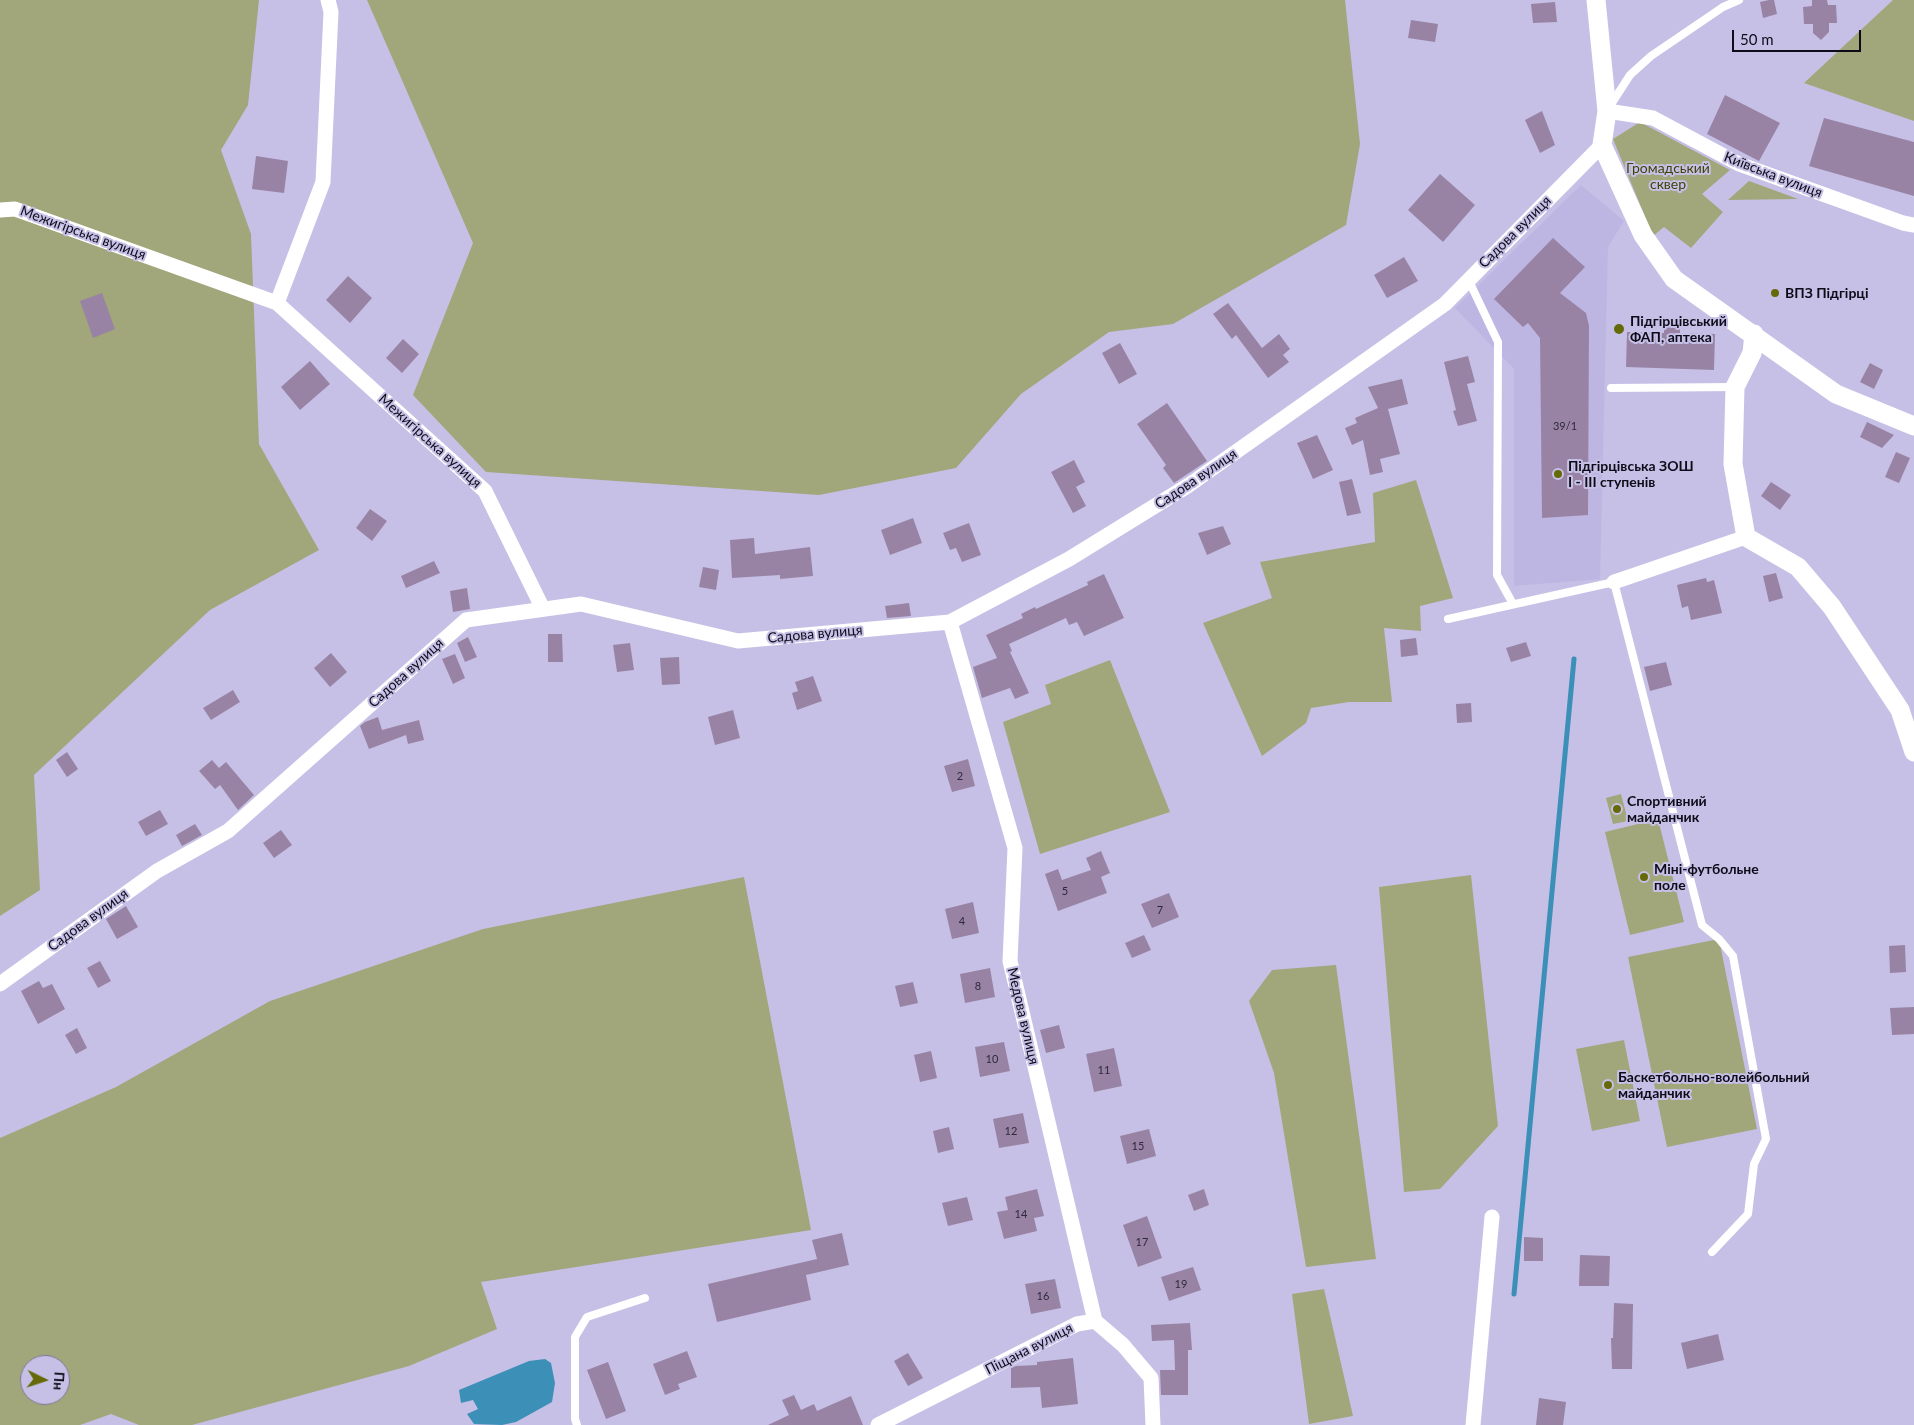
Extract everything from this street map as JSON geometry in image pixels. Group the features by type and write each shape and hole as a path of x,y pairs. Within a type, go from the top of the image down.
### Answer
{"street":[{"path":"277,303 323,182 331,12 328,0"},
{"path":"1596,0 1607,111 1602,144 1643,235 1674,279 1836,394 1914,426"},
{"name":"Київська вулиця","path":"1607,111 1653,118 1739,164 1903,223 1914,225"},
{"name":"Садова вулиця","path":"0,984 157,871 228,831 466,620 581,604 738,641 950,622 1069,560 1189,485 1445,304 1602,144"},
{"name":"Межигірська вулиця","path":"0,210 15,209 277,303 485,491 544,609"},
{"path":"1746,537 1733,464 1735,387 1752,354 1754,334"},
{"path":"1614,582 1746,537 1798,567 1832,607 1900,710 1914,752"},
{"name":"Медова вулиця","path":"950,622 1015,848 1010,961 1095,1321"},
{"path":"1473,1425 1492,1217"},
{"path":"1095,1321 1124,1345 1151,1378 1153,1425"},
{"name":"Піщана вулиця","path":"878,1425 1077,1324 1095,1321"}],"lane":[{"path":"1607,111 1630,75 1651,56 1724,4 1739,0"},
{"path":"1468,279 1498,342 1497,575 1513,604"},
{"path":"1611,388 1735,387"},
{"path":"1448,618 1614,582 1702,926 1719,939 1733,956 1766,1138 1754,1164 1748,1214 1712,1252"},
{"path":"578,1425 575,1419 575,1337 587,1318 645,1298"}],"shaded area":[{"name":"Підгірцівська ЗОШ І - ІІІ ступенів","path":"1581,185 1624,221 1608,247 1600,579 1514,586 1514,369 1455,308"}],"green space":[{"path":"0,0 259,0 248,105 221,150 251,234 259,444 319,550 210,610 34,775 40,890 0,916"},
{"path":"367,0 1345,0 1360,144 1346,225 1173,324 1109,332 1021,394 956,468 819,495 486,472 413,395 473,243"},
{"path":"1893,0 1914,0 1914,121 1804,83"},
{"name":"Громадський сквер","path":"1640,122 1730,170 1702,194 1723,212 1691,248 1664,227 1653,236 1613,139"},
{"path":"1749,181 1798,199 1728,200"},
{"path":"1416,480 1453,598 1420,606 1421,631 1384,628 1392,702 1349,702 1311,708 1306,723 1262,756 1203,623 1272,598 1260,562 1375,542 1373,493"},
{"path":"1110,660 1170,812 1040,854 1003,722 1051,704 1045,685"},
{"name":"Спортивний майданчик","path":"1621,794 1628,821 1613,824 1606,798"},
{"name":"Міні-футбольне поле","path":"1658,819 1684,922 1630,935 1605,832"},
{"path":"1471,875 1498,1126 1440,1189 1404,1192 1379,887"},
{"path":"744,877 811,1230 481,1282 497,1329 409,1366 192,1425 139,1425 111,1414 80,1425 0,1425 0,1138 116,1087 270,1001 483,929"},
{"path":"1719,939 1757,1129 1667,1147 1628,957"},
{"path":"1336,965 1376,1259 1306,1267 1274,1073 1249,1001 1272,970"},
{"name":"Баскетбольно-волейбольний майданчик","path":"1624,1040 1640,1121 1592,1131 1576,1049"},
{"path":"1324,1289 1353,1416 1309,1424 1292,1294"}],"water":[{"path":"545,1359 551,1363 555,1383 552,1402 516,1422 502,1425 474,1424 467,1414 478,1409 473,1400 461,1403 459,1390 529,1361"}],"building":[{"path":"1774,0 1777,14 1763,18 1760,2"},
{"path":"1812,0 1827,0 1828,5 1836,5 1837,23 1829,23 1829,32 1821,40 1813,33 1813,24 1804,24 1803,7 1812,6"},
{"path":"1555,2 1557,22 1533,23 1531,4"},
{"path":"1411,20 1438,24 1435,42 1408,38"},
{"path":"1725,95 1780,123 1759,161 1707,134"},
{"path":"1542,111 1555,145 1540,153 1525,120"},
{"path":"1824,118 1914,142 1914,196 1809,166"},
{"path":"256,156 288,161 284,193 252,189"},
{"path":"1440,174 1475,205 1443,242 1408,210"},
{"path":"1553,238 1585,267 1560,293 1586,313 1589,326 1588,515 1542,518 1540,338 1528,323 1523,327 1494,299"},
{"path":"1404,257 1418,281 1387,298 1374,275"},
{"path":"348,276 372,298 350,323 326,300"},
{"path":"102,293 115,329 93,338 80,301"},
{"path":"1228,303 1262,348 1279,334 1290,349 1283,355 1289,362 1268,378 1236,335 1232,339 1213,314"},
{"path":"1664,321 1680,322 1680,333 1715,334 1714,370 1626,367 1627,332 1664,333"},
{"path":"403,339 419,354 402,373 386,358"},
{"path":"1120,343 1137,374 1119,384 1102,353"},
{"path":"1468,356 1475,382 1467,384 1477,421 1458,426 1453,411 1456,410 1444,362"},
{"path":"310,361 330,384 300,410 281,387"},
{"path":"1870,363 1883,370 1874,389 1860,382"},
{"path":"1402,379 1408,404 1388,409 1400,454 1380,459 1383,472 1370,475 1363,440 1352,445 1345,428 1357,423 1355,418 1378,408 1368,387"},
{"path":"1167,403 1207,461 1174,483 1163,468 1166,465 1137,424"},
{"path":"1867,422 1894,435 1882,448 1860,437"},
{"path":"1317,435 1333,470 1313,479 1297,443"},
{"path":"1896,452 1910,458 1899,483 1885,477"},
{"path":"1074,460 1085,482 1076,487 1086,506 1073,513 1051,472"},
{"path":"1352,479 1361,513 1347,516 1339,482"},
{"path":"1771,482 1791,495 1780,510 1761,496"},
{"path":"370,509 387,521 372,541 356,528"},
{"path":"913,518 922,543 890,555 881,530"},
{"path":"969,523 981,555 962,562 956,548 950,550 943,533"},
{"path":"1223,526 1231,544 1207,555 1198,533"},
{"path":"754,538 755,554 810,547 813,576 780,579 780,575 732,578 730,540"},
{"path":"434,561 440,573 406,588 401,576"},
{"path":"703,567 719,570 716,590 699,587"},
{"path":"1776,573 1783,598 1769,602 1763,576"},
{"path":"1104,574 1124,618 1084,636 1077,622 1069,625 1066,618 1009,644 1012,651 1010,652 1029,693 1015,699 1010,688 982,698 973,667 997,658 986,635 1023,618 1021,614 1088,585 1087,582"},
{"path":"1706,578 1707,582 1714,580 1722,613 1691,620 1688,606 1682,608 1677,585"},
{"path":"467,588 470,609 453,612 450,591"},
{"path":"909,603 911,616 887,618 885,606"},
{"path":"548,634 562,634 563,662 548,662"},
{"path":"468,637 477,657 465,662 457,643"},
{"path":"1416,638 1418,655 1401,657 1400,640"},
{"path":"1526,642 1531,656 1511,662 1506,648"},
{"path":"630,643 634,670 617,672 613,645"},
{"path":"331,653 347,672 330,687 314,668"},
{"path":"455,654 465,678 453,684 442,659"},
{"path":"679,657 680,684 662,685 660,658"},
{"path":"1666,662 1672,685 1650,691 1644,667"},
{"path":"813,676 822,701 797,710 792,693 798,691 795,682"},
{"path":"233,690 240,702 211,720 203,708"},
{"path":"1471,703 1472,722 1457,723 1456,704"},
{"path":"733,710 740,738 715,745 708,717"},
{"path":"378,717 382,730 419,720 424,740 408,744 406,735 369,749 360,726"},
{"path":"67,752 78,769 67,777 56,760"},
{"path":"968,759 975,786 952,792 944,766"},
{"path":"212,760 219,768 226,762 254,795 238,810 220,785 215,789 199,771"},
{"path":"160,810 168,824 146,836 138,822"},
{"path":"195,824 202,835 182,846 176,835"},
{"path":"281,830 292,845 274,858 263,843"},
{"path":"1101,851 1110,873 1101,877 1107,893 1058,911 1045,874 1058,869 1062,880 1091,870 1086,858"},
{"path":"1169,893 1179,917 1152,928 1141,904"},
{"path":"973,902 979,933 952,939 945,909"},
{"path":"126,906 138,927 117,939 106,919"},
{"path":"1144,935 1151,950 1132,958 1125,943"},
{"path":"1905,945 1906,972 1890,973 1889,946"},
{"path":"100,961 111,981 98,988 87,968"},
{"path":"990,968 995,997 965,1003 960,974"},
{"path":"39,981 43,988 52,984 65,1009 38,1024 21,991"},
{"path":"913,982 918,1003 900,1007 895,986"},
{"path":"1914,1007 1914,1034 1892,1035 1890,1008"},
{"path":"1059,1025 1065,1048 1046,1053 1040,1030"},
{"path":"77,1028 87,1048 76,1054 65,1035"},
{"path":"1004,1042 1010,1071 980,1077 975,1047"},
{"path":"1114,1048 1122,1086 1094,1092 1086,1054"},
{"path":"931,1051 937,1078 920,1082 914,1055"},
{"path":"1023,1113 1029,1143 999,1148 993,1119"},
{"path":"949,1127 954,1149 938,1153 933,1131"},
{"path":"1149,1129 1156,1156 1127,1164 1120,1136"},
{"path":"1037,1189 1044,1216 1034,1218 1037,1231 1004,1239 997,1212 1008,1210 1005,1197"},
{"path":"1204,1189 1209,1205 1194,1211 1188,1195"},
{"path":"967,1197 973,1220 948,1226 942,1203"},
{"path":"1147,1216 1162,1258 1138,1267 1123,1225"},
{"path":"842,1233 849,1265 806,1275 811,1300 717,1322 708,1284 817,1259 812,1240"},
{"path":"1524,1237 1543,1238 1543,1261 1524,1261"},
{"path":"1580,1255 1610,1256 1609,1286 1579,1286"},
{"path":"1193,1267 1201,1290 1169,1301 1161,1277"},
{"path":"1055,1279 1061,1308 1031,1314 1025,1284"},
{"path":"1614,1303 1633,1304 1632,1369 1612,1369 1611,1338 1613,1338"},
{"path":"1190,1323 1192,1350 1188,1350 1188,1395 1161,1395 1160,1370 1175,1370 1174,1340 1152,1341 1151,1325"},
{"path":"1718,1334 1724,1360 1687,1369 1681,1343"},
{"path":"687,1351 697,1377 678,1384 680,1389 665,1395 653,1364"},
{"path":"908,1353 923,1378 908,1386 894,1361"},
{"path":"1073,1358 1078,1404 1042,1408 1040,1387 1011,1388 1011,1368 1037,1365 1037,1362"},
{"path":"608,1362 626,1411 606,1419 587,1370"},
{"path":"794,1395 801,1410 814,1404 817,1411 851,1396 863,1425 768,1425 789,1415 782,1400"},
{"path":"1539,1398 1566,1402 1563,1425 1536,1425"}],"waterway":[{"path":"1514,1294 1574,659"}],"place":[{"name":"ВПЗ Підгірці","path":"1775,293"},
{"name":"Підгірцівський ФАП, аптека","path":"1619,329"},
{"name":"Підгірцівська ЗОШ І - ІІІ ступенів","path":"1558,474"},
{"name":"Спортивний майданчик","path":"1617,809"},
{"name":"Міні-футбольне поле","path":"1644,877"},
{"name":"Баскетбольно-волейбольний майданчик","path":"1608,1085"}]}
